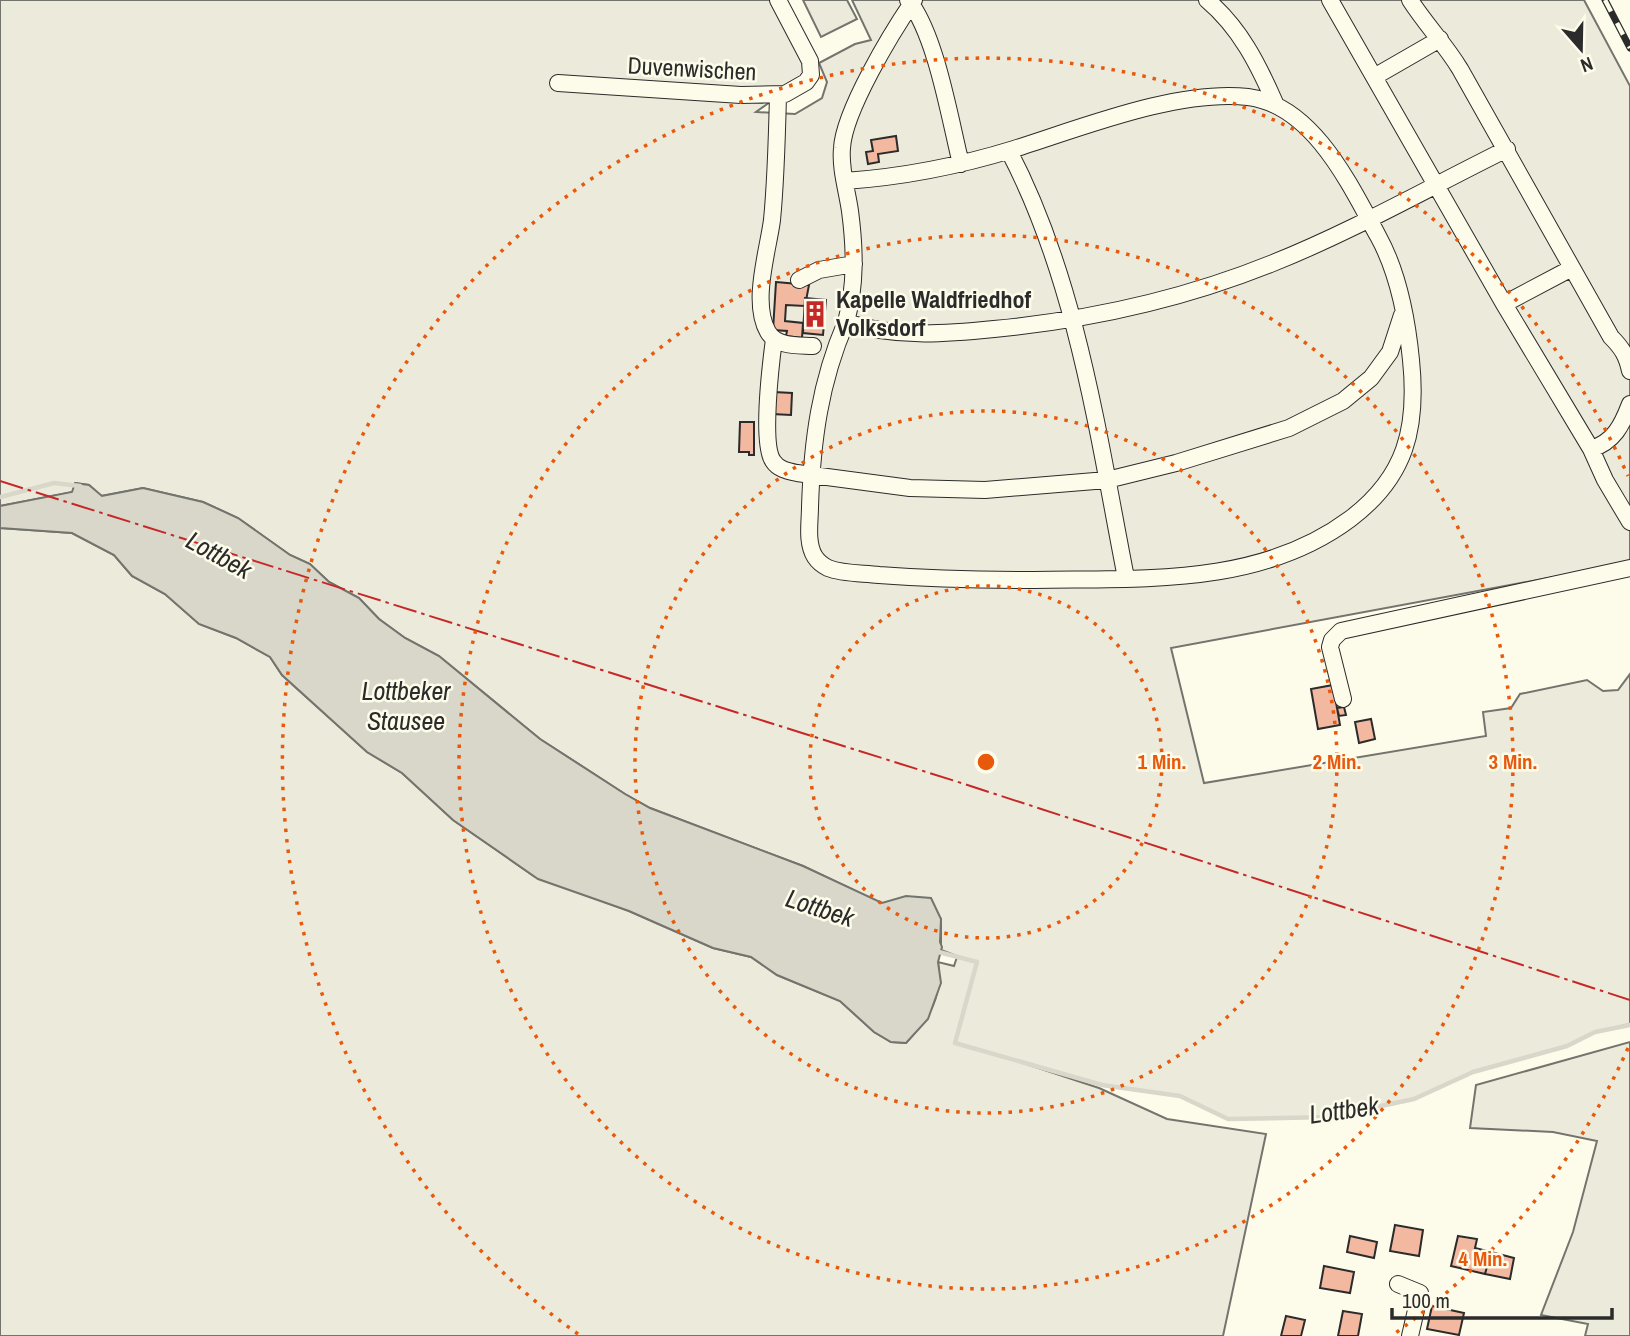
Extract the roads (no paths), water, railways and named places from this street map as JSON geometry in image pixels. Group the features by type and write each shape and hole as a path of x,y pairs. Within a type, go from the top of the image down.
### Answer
{"street":[{"name":"Duvenwischen","path":"558,83 694,93 785,94 801,86 811,75 811,68 810,61 778,0"},
{"path":"911,1 844,131 841,149 855,282 846,322 835,348 816,415 809,539 811,552 823,566 833,569 979,580 1200,574 1257,564 1300,549 1334,531 1360,512 1387,484 1408,443 1414,415 1414,388 1409,341 1389,256 1351,187 1313,135 1275,103 1246,45 1220,11 1207,0"},
{"path":"1330,0 1504,304 1625,502 1630,522"},
{"path":"1410,0 1425,24 1440,39 1461,69 1611,337 1621,347 1630,371"},
{"path":"911,1 937,65 961,164"},
{"path":"1374,76 1440,39"},
{"path":"778,95 772,221 766,251 762,300 765,324 774,339 783,343 813,346"},
{"path":"845,181 961,164 1138,111 1179,102 1214,97 1246,97 1275,103"},
{"path":"846,322 870,330 917,333 986,330 1071,319 1154,302 1274,262 1369,219 1507,149"},
{"path":"1009,150 1049,247 1071,319 1095,416 1126,578"},
{"path":"799,280 819,270 854,264"},
{"path":"1504,304 1572,268"},
{"path":"774,339 767,435 770,457 774,463 786,471 910,488 985,490 1107,480 1176,463 1289,428 1343,401 1371,378 1390,352 1403,313"},
{"path":"1591,449 1615,436 1630,404"},
{"path":"1343,699 1330,647 1336,634 1341,631 1630,568"},
{"path":"1398,1284 1420,1293 1410,1336"}],"water":[{"name":"Lottbeker Stausee","path":"75,483 89,485 102,496 143,488 203,502 238,518 290,555 310,564 329,582 359,598 379,619 405,638 439,656 540,739 650,808 803,866 882,903 906,896 931,898 941,919 942,947 938,962 941,983 928,1019 906,1043 891,1042 874,1032 840,1001 777,975 751,957 713,948 629,911 538,879 453,820 402,773 367,752 282,675 270,657 236,638 199,624 165,594 132,576 114,555 72,533 0,528 0,506 72,492"}],"waterway":[{"name":"Lottbek","path":"0,497 54,483 80,486"},
{"name":"Lottbek","path":"935,951 977,962 955,1043 1102,1085 1180,1096 1228,1119 1329,1117 1414,1099 1473,1072 1567,1046 1595,1032 1630,1025"}],"railway":[{"path":"1605,0 1630,48"}],"place":[{"name":"Kapelle Waldfriedhof Volksdorf","path":"815,314"}]}
